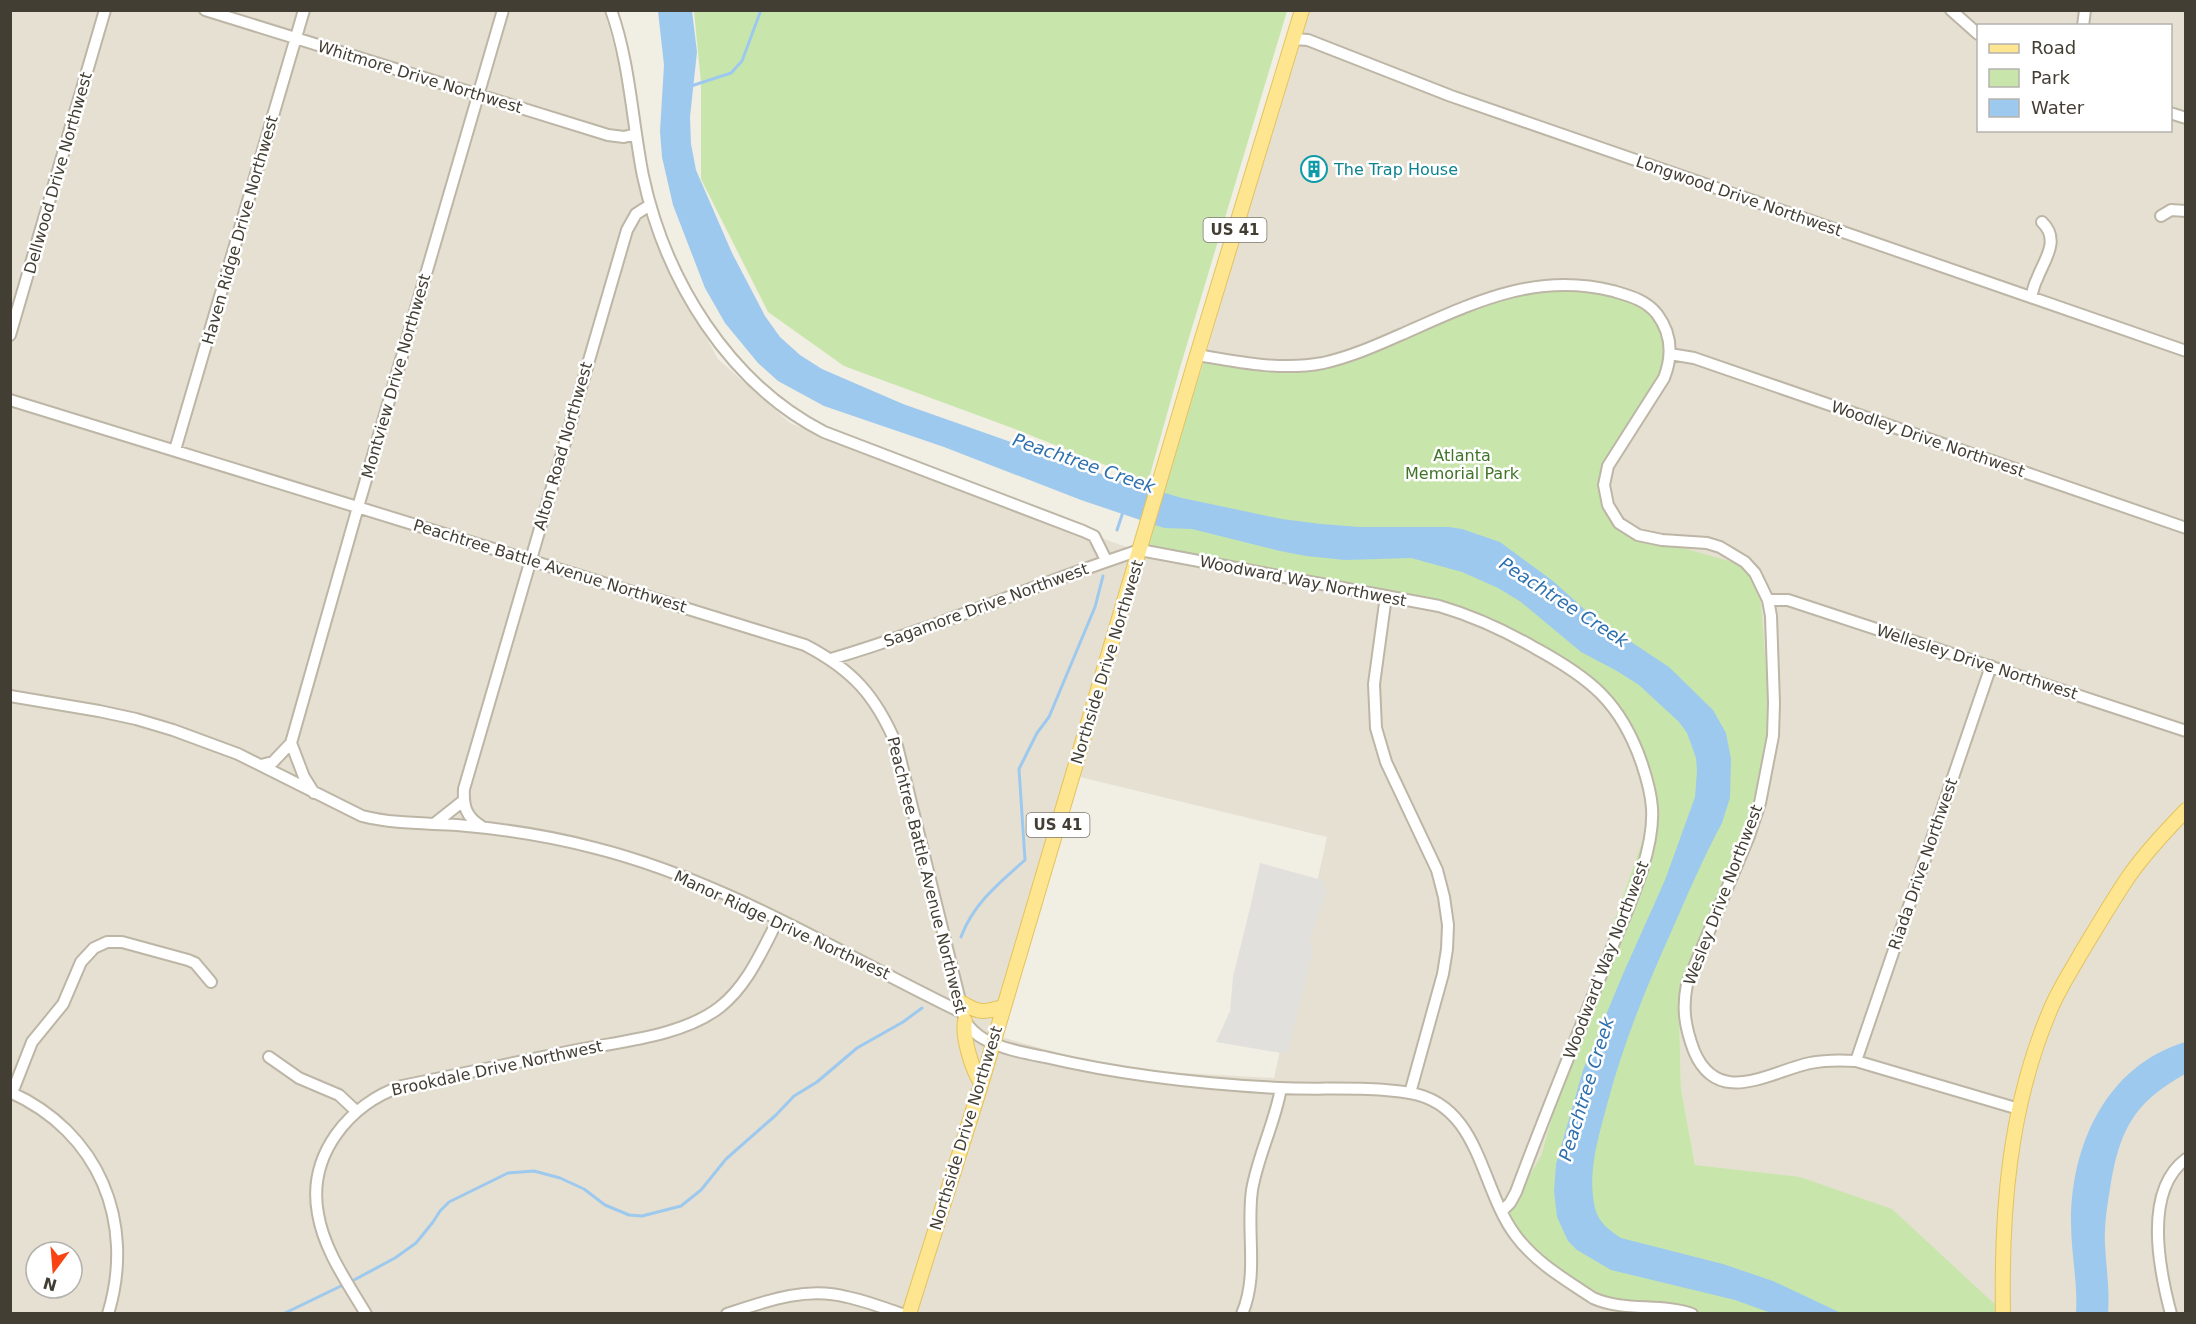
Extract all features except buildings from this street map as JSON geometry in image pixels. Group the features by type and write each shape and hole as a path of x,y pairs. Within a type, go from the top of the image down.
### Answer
{"main road":[{"name":"Northside Drive Northwest","path":"909,1314 981,1083 1302,10"},
{"path":"2003,1314 2004,1212 2019,1109 2036,1046 2062,986 2130,874 2186,810"},
{"path":"981,1083 975,1074 963,1031 963,1012 987,1012 1003,1007"}],"street":[{"name":"Dellwood Drive Northwest","path":"10,334 105,10"},
{"name":"Whitmore Drive Northwest","path":"205,10 608,135 636,134"},
{"name":"Haven Ridge Drive Northwest","path":"175,450 304,10"},
{"name":"Montview Drive Northwest","path":"291,743 503,10"},
{"path":"611,10 620,40 650,205 674,267 705,324 744,371 790,411 824,432 1083,531 1094,536 1106,560"},
{"path":"1951,10 1977,33"},
{"name":"Longwood Drive Northwest","path":"1293,39 1308,40 1451,96 2186,351"},
{"name":"Alton Road Northwest","path":"463,801 464,789 627,230 636,214 650,205"},
{"path":"2161,216 2171,210 2186,211"},
{"path":"2031,297 2052,240 2050,231 2042,222"},
{"name":"Wesley Drive Northwest","path":"1197,355 1264,365 1291,366 1321,363 1365,351 1493,296 1527,288 1562,285 1605,289 1631,296 1654,311 1664,325 1669,339 1670,354 1664,378 1608,466 1604,485 1608,505 1619,523 1638,535 1662,540 1707,543 1733,553 1755,573 1768,600 1771,616 1774,703 1773,736 1767,773 1749,836 1687,984 1683,1001 1684,1022 1701,1066 1708,1074 1719,1079 1752,1082 1812,1062 1856,1061 2019,1109"},
{"name":"Woodley Drive Northwest","path":"1670,354 1694,358 2186,528"},
{"name":"Peachtree Battle Avenue Northwest","path":"10,400 805,645 831,659 857,680 874,701 897,746 963,1012 975,1034 993,1043 1079,1065 1180,1080 1281,1088 1410,1093 1438,1103 1460,1123 1474,1146 1502,1212 1514,1234 1530,1253 1593,1298 1615,1306 1662,1307 1692,1314"},
{"name":"Sagamore Drive Northwest","path":"831,659 1034,589 1106,560 1140,550"},
{"name":"Woodward Way Northwest","path":"1140,550 1440,606 1482,621 1514,636 1581,675 1604,696 1625,724 1638,751 1650,794 1652,827 1643,867 1516,1192 1502,1212"},
{"path":"1386,596 1374,684 1376,728 1386,762 1437,870 1448,925 1443,974 1410,1093"},
{"name":"Wellesley Drive Northwest","path":"1768,600 1788,600 2186,731"},
{"name":"Riada Drive Northwest","path":"1856,1061 1991,666"},
{"name":"Manor Ridge Drive Northwest","path":"10,696 136,719 216,745 362,816 383,821 484,828 560,840 633,859 704,885 963,1012"},
{"path":"261,765 273,762 291,743 304,777 314,793"},
{"path":"434,824 463,801 466,812 474,822 484,828"},
{"name":"Brookdale Drive Northwest","path":"366,1314 333,1257 318,1214 317,1203 317,1186 324,1157 337,1133 356,1111 378,1096 402,1086 644,1037 696,1021 720,1007 739,989 752,970 778,920"},
{"path":"108,1314 114,1293 119,1255 114,1215 105,1190 83,1150 67,1131 31,1102 11,1092 32,1042 63,1004 81,962 94,948 107,942 122,942 188,960 195,963 211,982"},
{"path":"269,1058 300,1078 339,1095 356,1111"},
{"path":"1242,1314 1248,1298 1252,1274 1250,1222 1252,1190 1281,1088"},
{"path":"2171,1314 2164,1279 2158,1210 2161,1194 2168,1179 2186,1159"},
{"path":"728,1314 783,1297 815,1293 846,1296 902,1314"}],"shaded area":[{"path":"10,11 604,11 621,71 632,154 661,254 718,359 790,423 913,471 1135,550 1389,591 1487,617 1547,647 1608,692 1633,726 1658,805 1642,842 1582,1011 1541,1156 1507,1212 1664,1313 11,1313","holes":["1072,775 1327,837 1274,1078 1113,1069 988,1033"]},
{"path":"1305,11 2185,11 2185,1313 2001,1313 1695,1165 1681,1089 1679,1009 1728,878 1673,545 1632,540 1605,508 1329,363 1267,369 1204,361"},
{"path":"1260,863 1322,880 1327,891 1310,939 1313,951 1287,1054 1216,1042 1230,1011 1233,977"}],"green space":[{"path":"694,11 1287,11 1148,482 1015,429 844,366 768,312 701,179 701,83"},
{"name":"Atlanta Memorial Park","path":"1591,282 1661,313 1673,353 1604,471 1605,507 1632,539 1673,545 1739,564 1759,581 1768,692 1765,787 1679,1009 1681,1089 1695,1165 1800,1177 1892,1209 2001,1310 2001,1313 1664,1313 1625,1305 1535,1262 1507,1212 1541,1156 1582,1011 1642,842 1658,805 1633,726 1608,692 1547,647 1487,617 1389,591 1135,550 1163,499 1166,479 1204,361 1267,369 1329,363 1529,288"}],"water":[{"name":"Peachtree Creek","path":"658,11 692,11 697,52 690,117 691,144 696,170 732,253 765,316 780,337 800,355 822,369 903,404 1113,478 1182,498 1282,519 1321,524 1360,527 1449,527 1500,542 1553,581 1592,616 1669,667 1713,710 1726,733 1731,759 1730,798 1722,823 1708,849 1653,973 1620,1060 1597,1143 1592,1182 1595,1208 1602,1222 1621,1238 1723,1264 1773,1281 1841,1313 1771,1313 1735,1300 1611,1270 1577,1250 1568,1241 1557,1217 1554,1191 1556,1164 1583,1070 1665,880 1695,797 1696,758 1687,733 1679,722 1639,685 1581,652 1521,602 1498,588 1462,572 1411,558 1345,560 1306,556 1192,529 1164,528 1081,500 944,447 824,406 778,381 758,363 725,323 705,288 673,205 662,157 660,131 664,65"},
{"path":"2185,1042 2185,1074 2167,1085 2141,1108 2131,1121 2118,1151 2105,1223 2108,1313 2076,1313 2071,1222 2078,1165 2086,1138 2098,1112 2114,1089 2134,1069 2157,1053"}],"waterway":[{"path":"688,87 731,73 742,61 761,10"},
{"path":"1117,530 1123,512"},
{"path":"961,937 972,914 980,904 1025,860 1019,769 1037,733 1049,717 1095,607 1103,576"},
{"path":"354,1280 395,1258 416,1243 449,1202 508,1173 534,1171 560,1178 584,1189 605,1205 629,1215 642,1216 681,1206 701,1190 726,1159 794,1096 817,1082 857,1048 903,1022 922,1008"},
{"path":"283,1314 341,1286"}],"place":[{"name":"The Trap House","path":"1314,169"}]}
